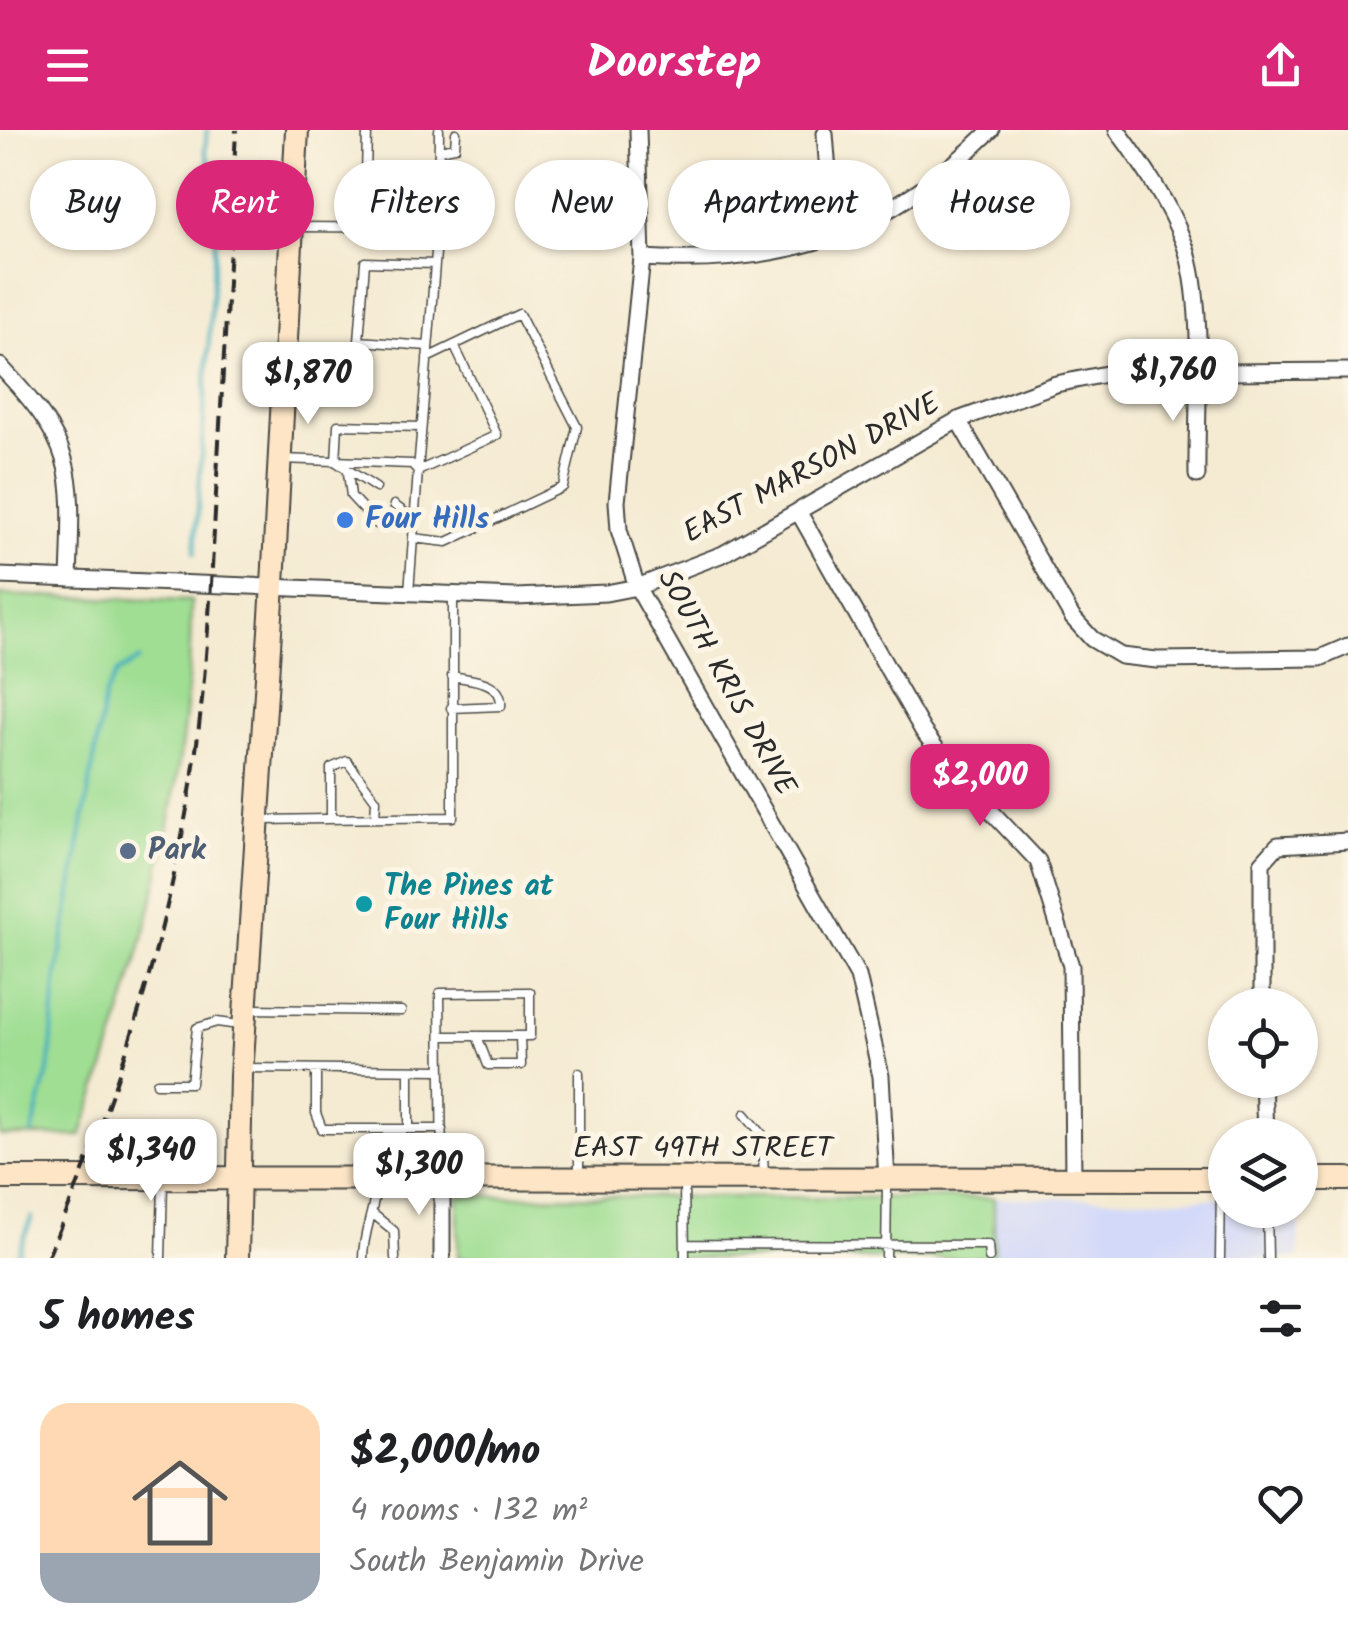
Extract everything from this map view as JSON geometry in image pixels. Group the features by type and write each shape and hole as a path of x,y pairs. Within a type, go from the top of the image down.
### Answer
{"street":[{"path":"295,160 297,130"},
{"name":"SOUTH KRIS DRIVE","path":"638,130 642,258 617,502 619,530 637,587 858,976 881,1076 887,1180"},
{"path":"893,209 952,168 991,130"},
{"path":"1117,130 1149,173 1185,245 1194,284 1196,475"},
{"path":"824,134 827,160"},
{"path":"238,1258 241,1068 274,585 291,250"},
{"path":"642,258 704,262 782,250"},
{"path":"0,366 56,432 71,487 70,579"},
{"name":"EAST MARSON DRIVE","path":"0,576 453,595 562,596 637,587 723,554 958,420 1056,384 1093,377 1348,371"},
{"path":"958,420 1072,617 1121,656 1157,660 1320,658 1348,646"},
{"path":"798,510 922,731 953,771 1038,861 1071,966 1074,1180"},
{"path":"1262,988 1262,862 1278,845 1348,841"},
{"name":"EAST 49TH STREET","path":"0,1178 1208,1180"},
{"path":"442,1178 442,1258"},
{"path":"1318,1180 1348,1180"}],"lane":[{"path":"366,160 367,130"},
{"path":"439,130 439,160"},
{"path":"439,150 455,148 456,134"},
{"path":"409,592 436,250"},
{"path":"428,346 359,341 365,262 435,264"},
{"path":"413,538 447,542 563,487 577,427 519,314 427,358"},
{"path":"418,471 498,435 454,345"},
{"path":"336,462 338,425 421,427"},
{"path":"280,459 412,464 418,471"},
{"path":"336,462 376,488"},
{"path":"348,473 351,496 378,524 414,519"},
{"path":"394,505 414,519"},
{"path":"257,820 453,817 453,595"},
{"path":"451,708 492,708 501,706 502,698 497,689 452,676"},
{"path":"330,819 331,768 347,761 376,800 375,818"},
{"path":"441,1036 530,1036 530,992 440,992 442,1178"},
{"path":"157,1083 191,1083 197,1028 216,1022 244,1017 401,1010"},
{"path":"477,1036 488,1065 514,1066 521,1064 524,1053 520,1036"},
{"path":"241,1068 441,1070"},
{"path":"316,1069 316,1113 322,1129 442,1129"},
{"path":"409,1070 409,1129"},
{"path":"579,1073 579,1178"},
{"path":"745,1114 762,1134 764,1180"},
{"path":"161,1258 163,1178"},
{"path":"363,1258 363,1230 374,1214 376,1178"},
{"path":"684,1179 685,1258"},
{"path":"886,1258 887,1180"},
{"path":"374,1214 394,1231 395,1258"},
{"path":"1220,1258 1221,1228"},
{"path":"1267,1228 1268,1258"},
{"path":"685,1244 988,1244 989,1258"}],"shaded area":[{"path":"994,1198 1208,1199 1208,1228 1299,1228 1299,1258 994,1258"}],"green space":[{"path":"0,595 191,601 182,737 159,873 124,1006 81,1136 0,1136"},
{"path":"458,1196 994,1198 994,1258 458,1258"}],"waterway":[{"path":"195,553 219,187 205,151 207,130"},
{"path":"32,1134 50,1063 56,982 105,695 118,672 139,660"},
{"path":"16,1258 32,1217"}],"railway":[{"path":"47,1258 128,1046 173,881 191,784 209,618 236,130"}],"place":[{"name":"Four Hills","path":"345,520"},
{"name":"Park","path":"128,851"},
{"name":"The Pines at Four Hills","path":"364,904"}]}
